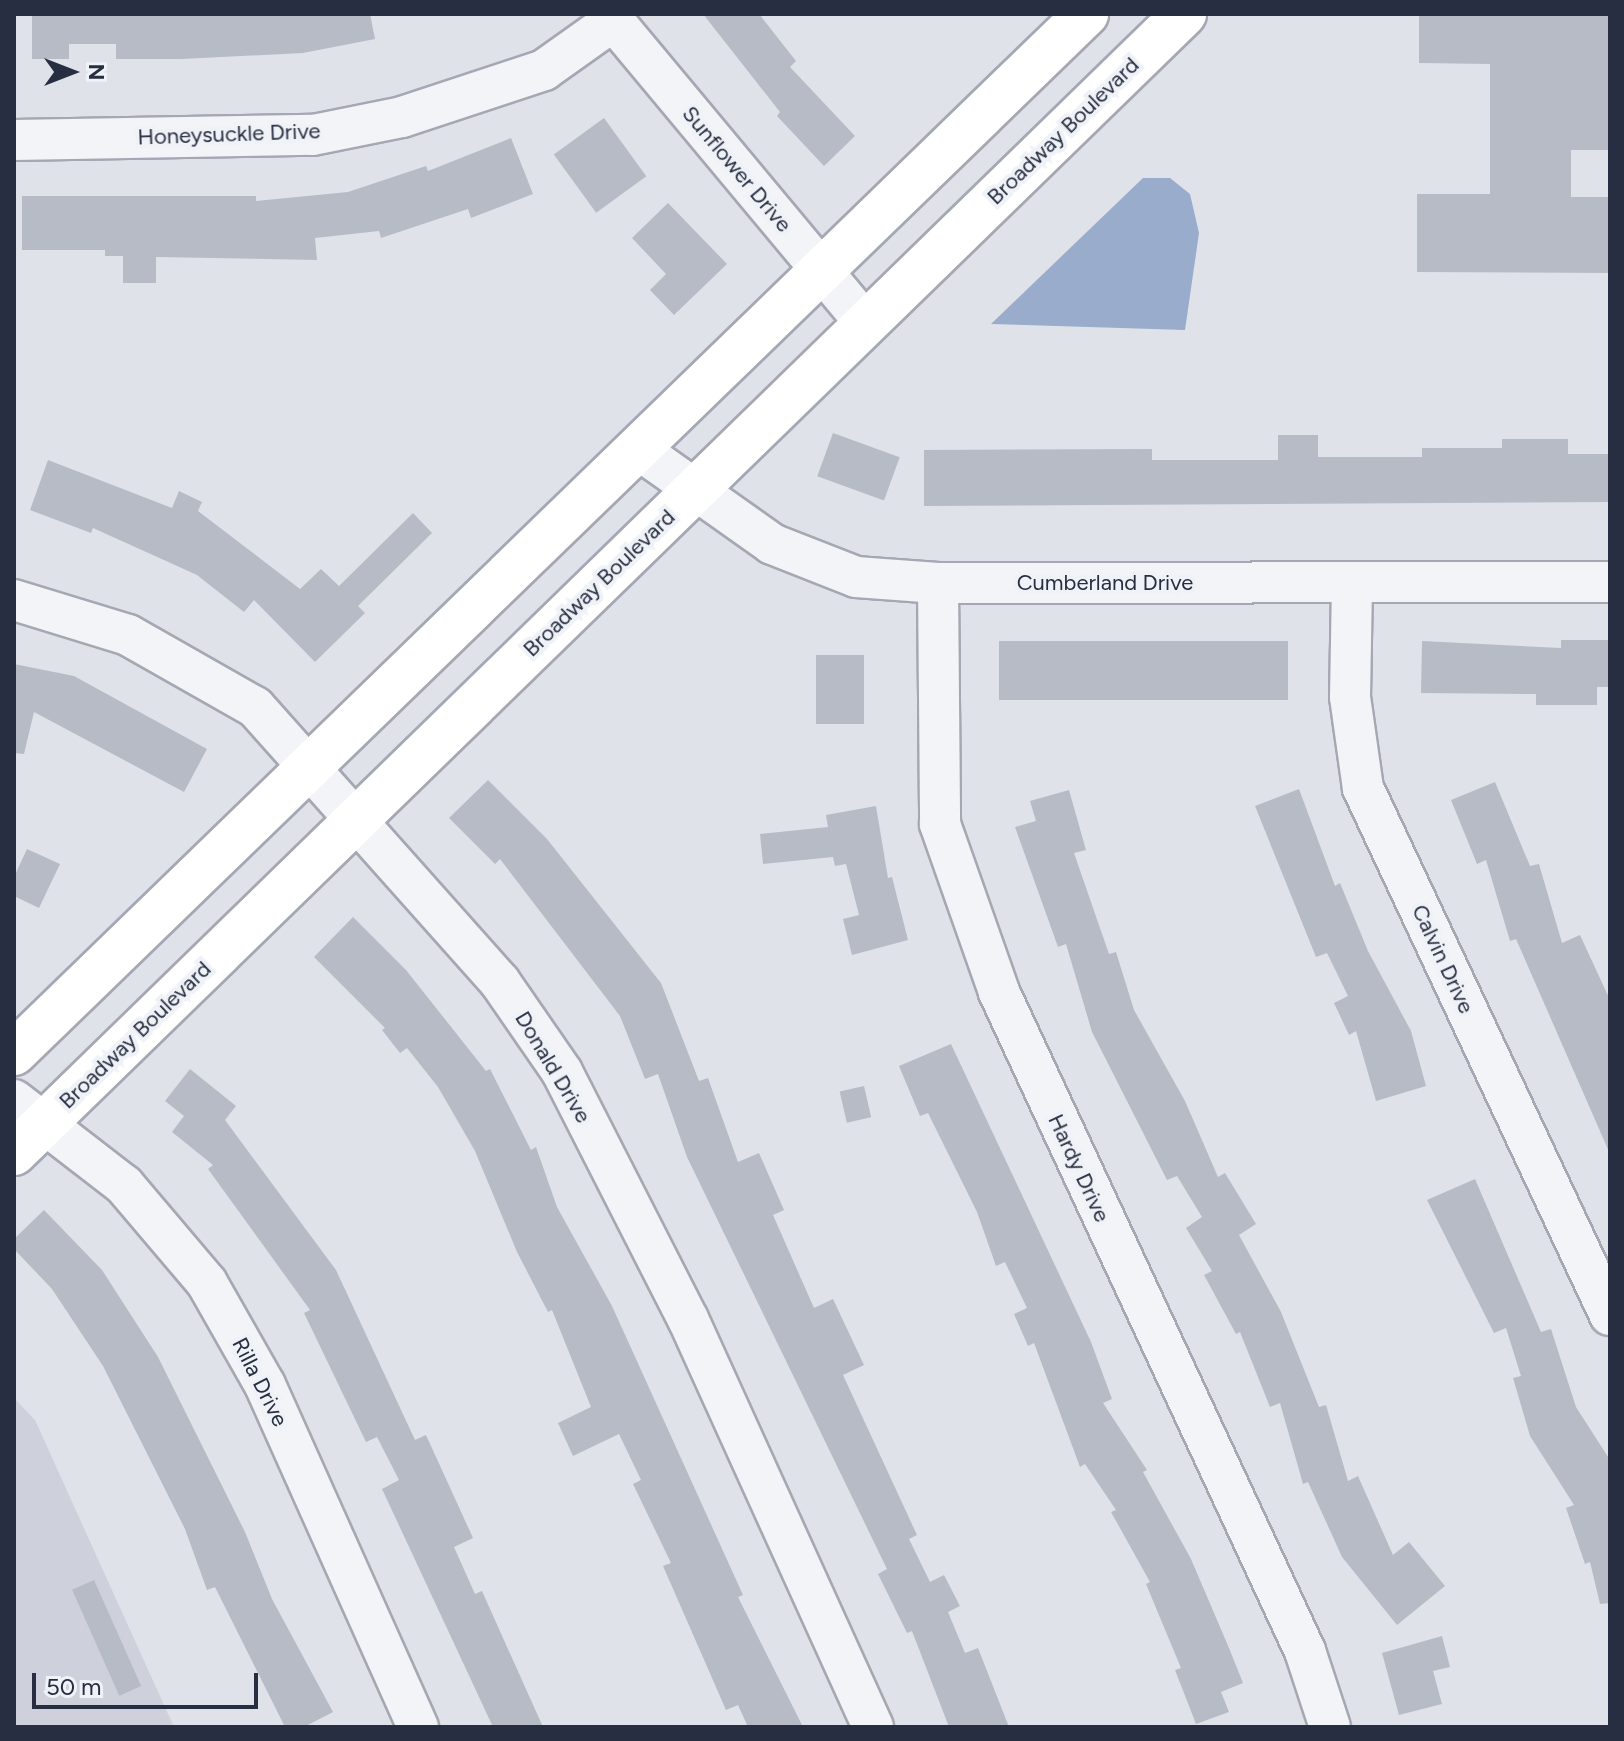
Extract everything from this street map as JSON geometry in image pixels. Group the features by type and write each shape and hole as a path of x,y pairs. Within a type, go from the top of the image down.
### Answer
{"main road":[{"path":"14,1053 1086,14"},
{"name":"Broadway Boulevard","path":"14,1153 30,1111 354,822 1183,15"}],"street":[{"name":"Sunflower Drive","path":"610,18 866,324"},
{"name":"Honeysuckle Drive","path":"14,140 313,135 402,117 544,70 610,18"},
{"name":"Cumberland Drive","path":"638,449 698,487 772,544 856,577 938,583 1610,582"},
{"name":"Hardy Drive","path":"938,583 940,824 999,992 1243,1527 1305,1651 1330,1727"},
{"name":"Calvin Drive","path":"1352,584 1350,697 1363,788 1610,1315"},
{"name":"Donald Drive","path":"14,600 128,635 255,707 354,822 500,982 562,1072 688,1319 873,1727"},
{"name":"Rilla Drive","path":"30,1111 124,1185 207,1283 265,1385 418,1727"}],"shaded area":[{"path":"14,1398 35,1420 174,1727 14,1727"}],"water":[{"path":"1143,178 1170,178 1190,194 1199,233 1185,330 991,324"}],"building":[{"path":"32,14 370,14 375,39 303,53 182,59 116,59 116,44 69,44 69,59 32,59"},
{"path":"703,14 759,14 796,61 790,67 855,136 824,166 777,116 780,112"},
{"path":"1419,14 1610,14 1610,150 1571,150 1571,197 1610,197 1610,273 1417,272 1417,194 1490,194 1490,64 1419,63"},
{"path":"604,118 646,176 596,213 554,154"},
{"path":"511,138 533,194 471,218 468,209 381,238 379,231 315,238 317,260 156,257 156,283 123,283 123,256 105,256 105,250 22,250 22,196 256,196 256,201 348,192 426,166 428,171"},
{"path":"668,203 727,264 674,315 650,290 666,274 632,238"},
{"path":"833,433 900,457 884,501 817,476"},
{"path":"1278,435 1318,435 1318,457 1422,457 1422,448 1502,448 1502,439 1568,439 1568,454 1610,454 1610,502 924,506 924,450 1152,449 1152,460 1278,460"},
{"path":"48,460 172,508 179,491 202,502 198,511 300,589 321,569 339,586 413,513 432,533 358,606 365,613 315,662 254,600 244,612 197,575 93,528 91,533 30,510"},
{"path":"1561,640 1610,640 1610,687 1597,687 1597,705 1536,705 1536,694 1421,693 1422,641 1561,648"},
{"path":"999,641 1288,641 1288,700 999,700"},
{"path":"816,655 864,655 864,724 816,724"},
{"path":"14,664 74,676 207,749 184,792 34,712 24,754 14,753"},
{"path":"488,780 547,839 661,983 699,1081 708,1078 738,1162 759,1153 784,1210 773,1215 814,1308 833,1299 864,1365 843,1375 917,1535 909,1539 930,1582 944,1575 960,1606 948,1612 965,1653 978,1648 1009,1727 949,1727 912,1631 907,1633 878,1574 887,1569 687,1157 658,1074 645,1079 620,1016 500,859 495,864 449,818"},
{"path":"1495,782 1530,866 1539,864 1562,943 1580,935 1610,1000 1610,1154 1516,939 1510,941 1486,860 1477,864 1451,800"},
{"path":"1299,789 1335,886 1340,883 1368,951 1411,1031 1426,1086 1376,1101 1356,1031 1349,1035 1334,1003 1348,996 1327,953 1316,957 1255,806"},
{"path":"1069,790 1086,850 1074,853 1109,954 1116,952 1134,1010 1185,1101 1218,1177 1225,1173 1256,1224 1239,1235 1281,1312 1319,1407 1326,1405 1348,1481 1358,1476 1393,1555 1409,1542 1445,1586 1397,1625 1342,1557 1308,1482 1303,1484 1280,1403 1270,1407 1240,1332 1236,1334 1204,1275 1212,1271 1186,1228 1202,1217 1177,1176 1167,1180 1092,1032 1066,944 1058,947 1015,827 1036,821 1030,801"},
{"path":"876,806 888,878 892,877 908,940 852,955 843,919 859,915 846,864 835,866 833,857 763,864 760,834 828,827 826,815"},
{"path":"27,849 60,864 39,908 14,896 14,877"},
{"path":"353,917 406,970 486,1071 490,1069 531,1150 536,1147 557,1207 612,1306 743,1595 738,1597 803,1727 748,1727 738,1705 726,1710 663,1566 671,1563 633,1484 641,1480 619,1434 573,1456 558,1423 591,1407 552,1310 548,1312 517,1252 475,1151 438,1087 407,1048 400,1053 382,1030 385,1028 314,957"},
{"path":"951,1044 1091,1342 1112,1399 1103,1403 1147,1470 1143,1472 1191,1559 1229,1648 1243,1683 1221,1692 1229,1712 1196,1724 1175,1670 1181,1668 1146,1584 1150,1582 1111,1512 1116,1510 1085,1464 1080,1467 1034,1343 1028,1346 1014,1314 1027,1308 1005,1262 996,1266 977,1212 928,1113 920,1116 899,1066"},
{"path":"190,1069 236,1106 225,1120 336,1270 415,1440 426,1435 473,1538 454,1547 475,1594 482,1591 543,1727 493,1727 382,1489 399,1480 377,1437 366,1442 304,1313 310,1310 208,1169 213,1165 172,1132 184,1116 165,1101"},
{"path":"864,1086 871,1117 847,1123 840,1092"},
{"path":"1475,1179 1541,1332 1551,1329 1576,1407 1610,1460 1610,1603 1600,1604 1590,1562 1585,1564 1566,1508 1574,1505 1530,1436 1513,1378 1521,1376 1506,1328 1494,1333 1427,1200"},
{"path":"44,1210 102,1270 158,1357 245,1532 272,1599 333,1712 304,1727 285,1727 215,1587 207,1590 185,1529 103,1366 52,1289 14,1249 14,1239"},
{"path":"94,1580 141,1686 119,1696 72,1590"},
{"path":"1442,1636 1450,1667 1433,1671 1442,1704 1399,1715 1382,1653"}]}
